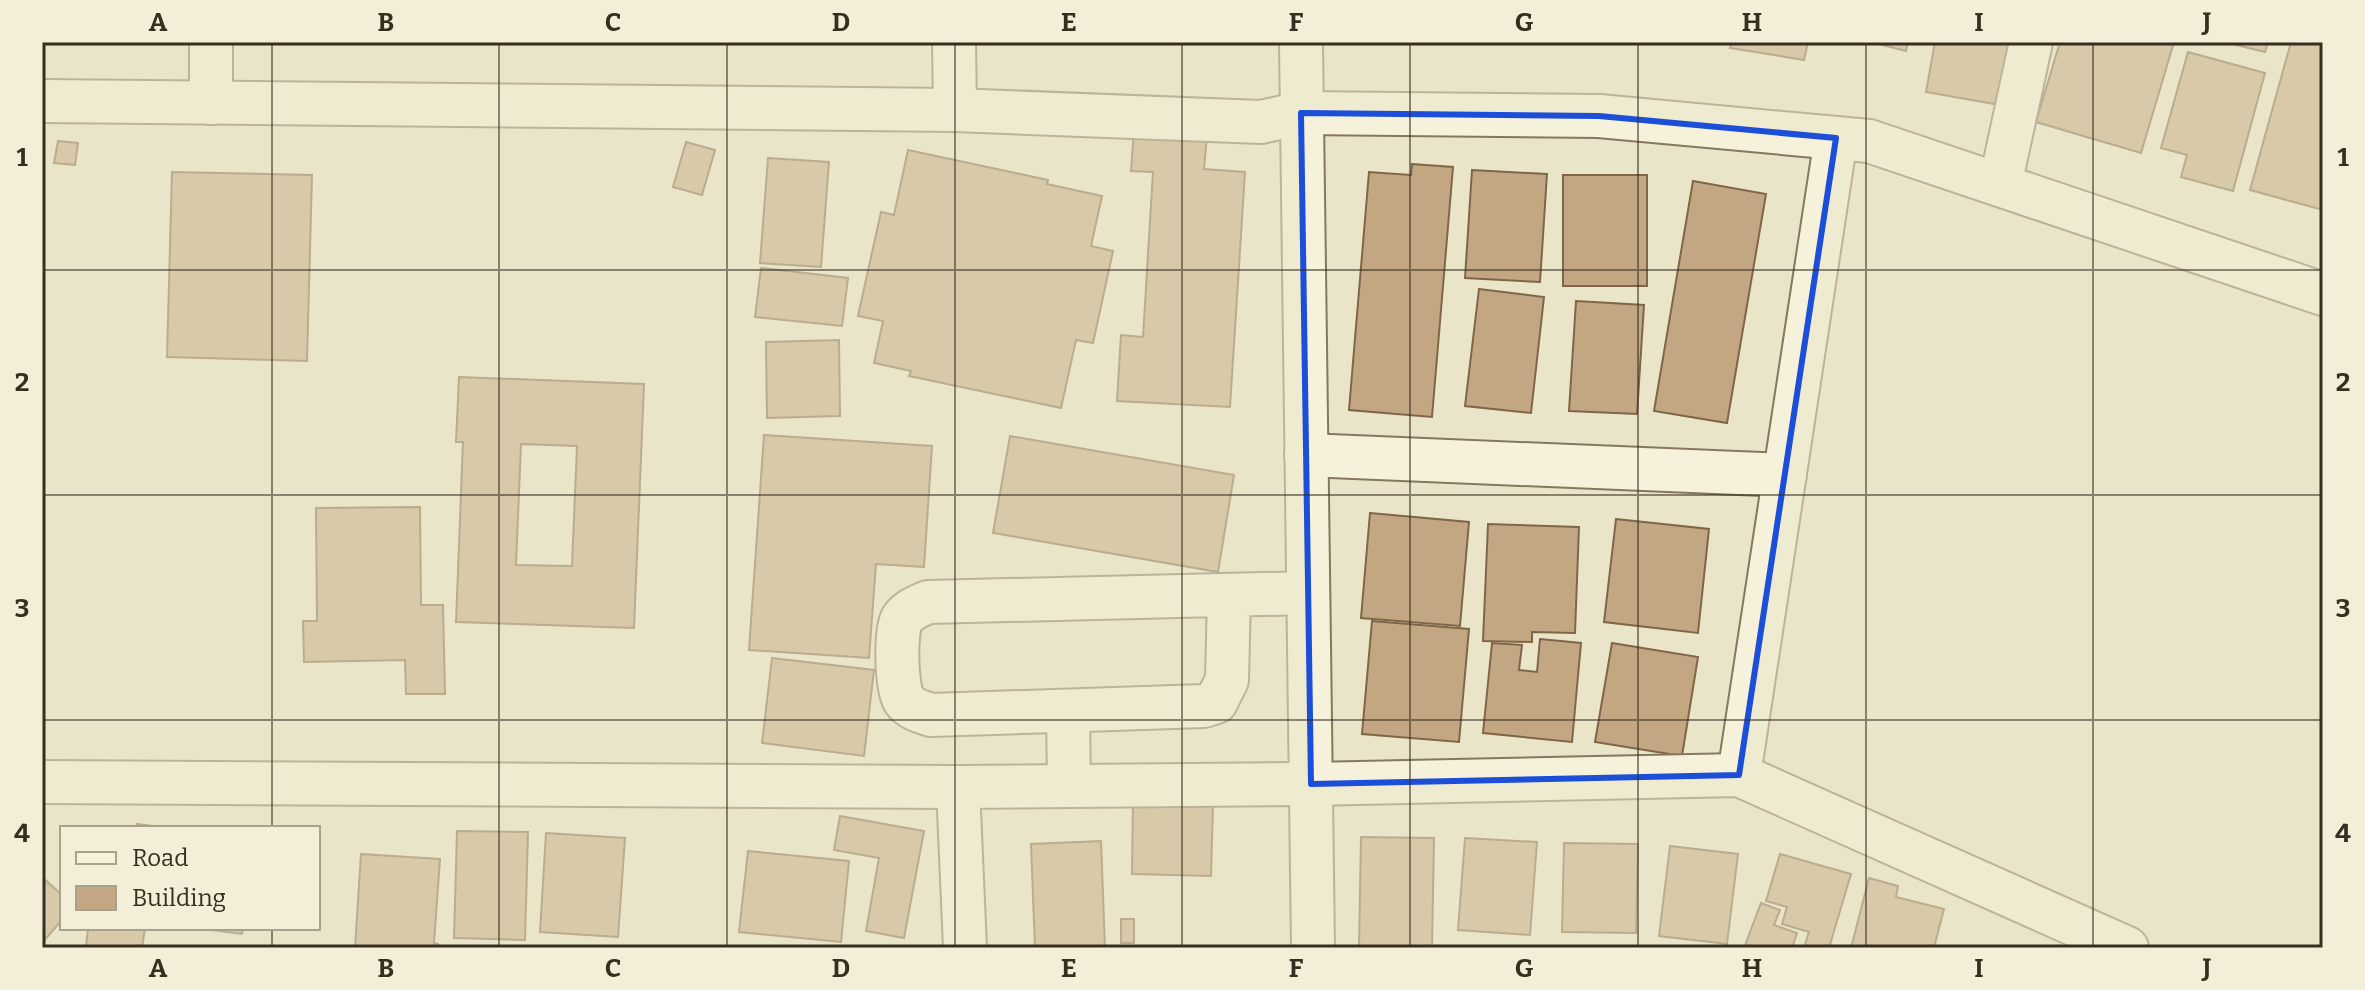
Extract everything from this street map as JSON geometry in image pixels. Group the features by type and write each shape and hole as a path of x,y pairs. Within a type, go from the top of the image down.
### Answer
{"street":[{"path":"211,42 211,103"},
{"path":"954,42 955,110"},
{"path":"1301,42 1313,948"},
{"path":"2000,185 2031,42"},
{"path":"42,101 955,110 1261,122 1301,113 1599,116 1869,141 2323,294"},
{"path":"1739,775 1836,138"},
{"path":"1306,455 1785,475"},
{"path":"1229,595 1227,680 1216,702 1204,706 931,715 915,710 905,702 899,687 898,631 909,611 928,602 1308,593"},
{"path":"1068,711 1069,786"},
{"path":"42,782 958,787 1311,784 1739,775 2127,948"},
{"path":"958,787 965,948"}],"highlighted area":[{"path":"1301,113 1599,116 1836,138 1739,775 1311,784"}],"building":[{"path":"1732,42 1808,42 1804,60 1730,48"},
{"path":"1871,42 1908,42 1906,51"},
{"path":"1935,42 2011,42 2000,105 1926,92"},
{"path":"2060,42 2174,42 2141,153 2036,122"},
{"path":"2224,42 2268,42 2265,52"},
{"path":"2291,42 2323,42 2323,210 2250,190"},
{"path":"2188,52 2265,73 2233,191 2181,177 2187,155 2161,148"},
{"path":"1134,130 1207,135 1204,169 1245,172 1230,407 1117,401 1121,335 1143,337 1153,172 1131,171"},
{"path":"58,141 78,143 75,165 54,163"},
{"path":"686,142 715,150 702,195 673,187"},
{"path":"908,150 1048,180 1047,184 1102,196 1091,246 1113,251 1093,343 1076,340 1061,408 909,376 911,371 874,363 883,321 858,316 881,212 894,215"},
{"path":"768,158 829,162 821,267 760,263"},
{"path":"1412,164 1453,167 1432,417 1349,410 1369,172 1411,175"},
{"path":"1472,170 1547,174 1540,282 1465,278"},
{"path":"172,172 312,175 307,361 167,357"},
{"path":"1563,175 1647,175 1647,286 1563,286"},
{"path":"1693,181 1766,194 1727,423 1654,411"},
{"path":"761,268 848,278 842,326 755,317"},
{"path":"1479,289 1544,297 1531,413 1465,406"},
{"path":"1576,301 1644,305 1637,414 1569,411"},
{"path":"839,340 840,416 767,418 766,342"},
{"path":"459,377 644,384 634,628 456,622 463,442 456,442","holes":["521,444 577,446 572,566 516,565"]},
{"path":"764,435 932,446 924,567 876,564 869,658 749,650"},
{"path":"1010,436 1234,475 1218,572 993,533"},
{"path":"420,507 421,605 443,605 445,694 406,694 405,660 304,662 303,621 317,621 316,508"},
{"path":"1370,513 1469,522 1460,626 1361,618"},
{"path":"1616,519 1709,529 1698,633 1604,622"},
{"path":"1488,524 1579,527 1575,633 1532,632 1532,642 1483,641"},
{"path":"1372,621 1469,629 1459,742 1362,734"},
{"path":"1540,639 1581,643 1572,742 1483,733 1492,643 1522,645 1519,670 1537,672"},
{"path":"1612,643 1698,657 1682,756 1595,742"},
{"path":"772,658 874,670 864,756 762,743"},
{"path":"1133,802 1213,804 1211,876 1132,874"},
{"path":"840,816 924,831 904,938 866,931 879,858 834,850"},
{"path":"457,831 528,832 525,940 454,938"},
{"path":"546,833 625,838 618,937 540,932"},
{"path":"1361,837 1434,838 1432,948 1359,948"},
{"path":"1465,838 1537,842 1530,935 1458,930"},
{"path":"1101,841 1105,948 1035,948 1031,844"},
{"path":"1564,843 1638,844 1636,933 1562,932"},
{"path":"1670,846 1738,854 1727,944 1659,936"},
{"path":"748,851 849,861 841,942 739,932"},
{"path":"361,854 440,859 434,943 438,944 438,948 355,948"},
{"path":"1780,854 1851,874 1829,948 1804,948 1809,932 1782,924 1787,907 1766,901"},
{"path":"42,877 60,893 60,922 42,943"},
{"path":"1869,878 1898,886 1896,897 1944,909 1934,948 1851,948"},
{"path":"1761,903 1780,910 1774,925 1797,933 1792,948 1744,948"},
{"path":"1121,919 1134,919 1134,943 1121,943"},
{"path":"88,930 145,930 142,948 86,948"},
{"path":"211,930 243,930 242,934"}]}
